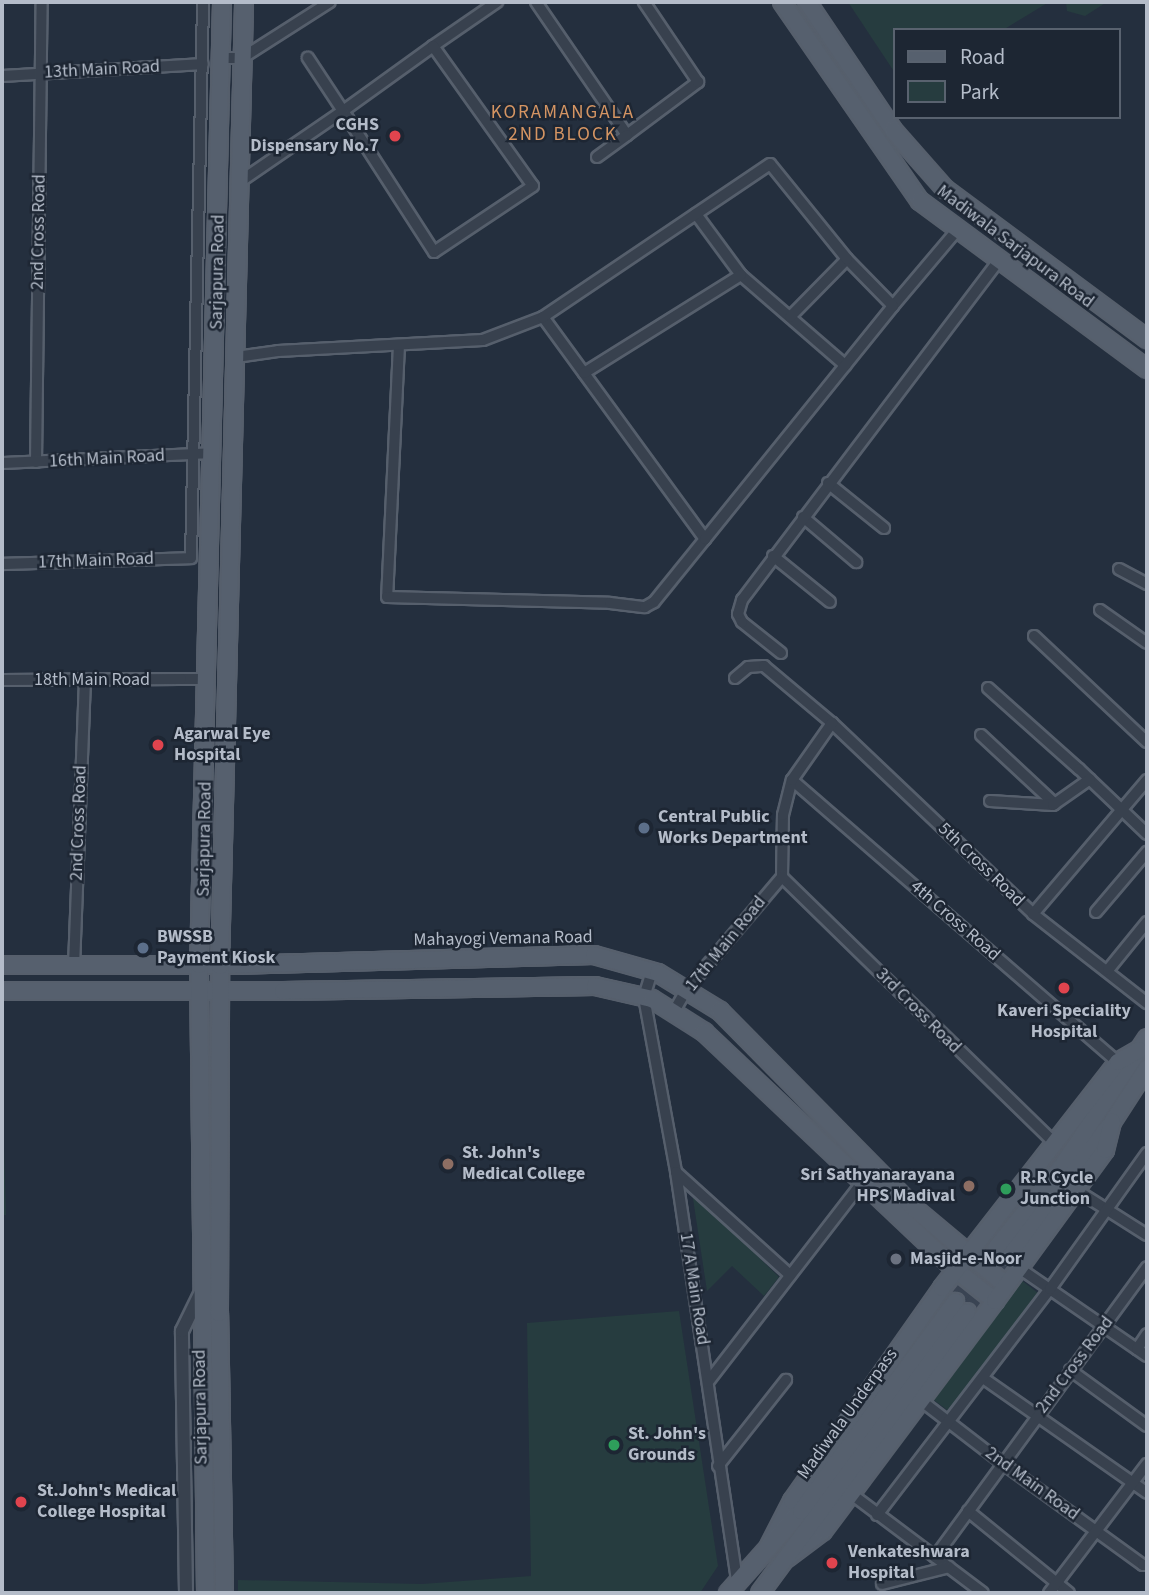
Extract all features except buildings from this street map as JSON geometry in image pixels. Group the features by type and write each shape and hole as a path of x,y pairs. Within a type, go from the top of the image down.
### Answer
{"main road":[{"name":"Sarjapura Road","path":"206,1593 199,965 222,2"},
{"name":"Sarjapura Road","path":"224,1593 219,1313 220,966 244,2"},
{"name":"Madiwala Sarjapura Road","path":"782,2 920,201 1147,369"},
{"name":"Madiwala Sarjapura Road","path":"810,7 893,130 945,189 1147,339"},
{"path":"799,26 810,7"},
{"name":"Mahayogi Vemana Road","path":"2,965 220,966 594,954 652,971 687,989 720,1012 914,1208 968,1256 1006,1285"},
{"path":"2,991 595,986 652,999 704,1032 864,1180 956,1270 995,1301"},
{"path":"732,1588 769,1546 792,1501 956,1270 1118,1062 1143,1044"},
{"path":"760,1593 787,1558 822,1531 995,1301 1006,1285 1008,1258 1064,1163 1143,1044"},
{"path":"1008,1258 1112,1122 1147,1068"},
{"path":"1008,1258 1076,1190 1105,1150 1112,1122"},
{"name":"Madiwala Underpass","path":"769,1546 801,1511 961,1307 787,1558"}],"street":[{"name":"2nd Cross Road","path":"36,462 42,2"},
{"name":"Sarjapura Road","path":"191,558 204,2"},
{"path":"221,58 242,58 330,2"},
{"path":"238,183 497,2"},
{"path":"536,2 627,135"},
{"path":"597,157 698,82 644,2"},
{"path":"308,58 435,252 533,187 433,46"},
{"name":"13th Main Road","path":"2,76 203,64"},
{"path":"236,357 278,351 483,340 544,317 770,164 847,259 892,306"},
{"path":"696,214 741,275 845,365"},
{"path":"399,345 387,597 610,603 645,607 654,602 892,306 958,229"},
{"path":"790,317 847,259"},
{"path":"781,653 742,622 738,614 748,588 999,260"},
{"path":"583,373 741,275"},
{"path":"544,317 705,539"},
{"name":"16th Main Road","path":"2,463 212,453"},
{"path":"828,483 884,528"},
{"path":"803,517 856,562"},
{"path":"773,556 830,603"},
{"name":"17th Main Road","path":"2,564 191,558"},
{"path":"1119,569 1147,584"},
{"path":"1100,610 1147,643"},
{"path":"1034,636 1147,741"},
{"name":"5th Cross Road","path":"735,678 748,667 764,666 832,723 1033,914 1147,780"},
{"name":"18th Main Road","path":"2,680 206,679"},
{"name":"2nd Cross Road","path":"74,966 85,680"},
{"path":"988,688 1147,834"},
{"path":"782,877 783,815 792,780 832,723"},
{"path":"982,736 1055,804"},
{"path":"990,801 1055,804 1090,779"},
{"name":"4th Cross Road","path":"792,780 1118,1062"},
{"path":"1096,912 1147,852"},
{"name":"17th Main Road","path":"673,1013 687,989 782,877"},
{"name":"3rd Cross Road","path":"782,877 1055,1143"},
{"path":"1033,914 1147,1003"},
{"path":"1108,970 1147,922"},
{"path":"644,997 652,971"},
{"name":"17 A Main Road","path":"644,997 676,1172 708,1382 732,1588"},
{"path":"877,1515 1050,1289 1147,1153"},
{"path":"676,1172 790,1275"},
{"path":"708,1382 864,1180"},
{"path":"1076,1190 1147,1235"},
{"path":"1008,1258 1103,1328 1147,1356"},
{"name":"2nd Cross Road","path":"935,1557 1147,1267"},
{"path":"186,1593 182,1331 203,1286"},
{"path":"1137,1349 1147,1334"},
{"path":"1070,1370 1147,1426"},
{"path":"983,1378 1147,1493"},
{"path":"718,1466 786,1380"},
{"name":"2nd Main Road","path":"919,1399 1002,1463 1147,1565"},
{"path":"1049,1593 1098,1532 1147,1464"},
{"path":"850,1493 983,1593"},
{"path":"968,1511 1069,1593"},
{"path":"882,1584 949,1567"}],"green space":[{"path":"848,2 1049,2 1006,28 894,28 894,71"},
{"path":"1066,2 1107,2 1085,16 1067,11"},
{"path":"2,1079 6,1215 2,1215"},
{"path":"692,1192 779,1277 764,1296 732,1266 707,1291"},
{"path":"1020,1279 1038,1293 950,1412 931,1398"},
{"name":"St. John's Grounds","path":"679,1311 718,1566 700,1593 238,1593 238,1580 422,1584 531,1576 527,1323"}],"tunnel":[{"path":"955,1302 996,1248"},
{"path":"967,1312 1010,1256"}],"place":[{"name":"CGHS Dispensary No.7","path":"395,136"},
{"name":"Agarwal Eye Hospital","path":"158,745"},
{"name":"Central Public Works Department","path":"644,828"},
{"name":"BWSSB Payment Kiosk","path":"143,948"},
{"name":"Kaveri Speciality Hospital","path":"1064,988"},
{"name":"St. John's Medical College","path":"448,1164"},
{"name":"Sri Sathyanarayana HPS Madival","path":"969,1186"},
{"name":"R.R Cycle Junction","path":"1006,1189"},
{"name":"Masjid-e-Noor","path":"896,1259"},
{"name":"St. John's Grounds","path":"614,1445"},
{"name":"St.John's Medical College Hospital","path":"21,1502"},
{"name":"Venkateshwara Hospital","path":"832,1563"}],"district":[{"name":"KORAMANGALA 2ND BLOCK","path":"563,124"}]}
